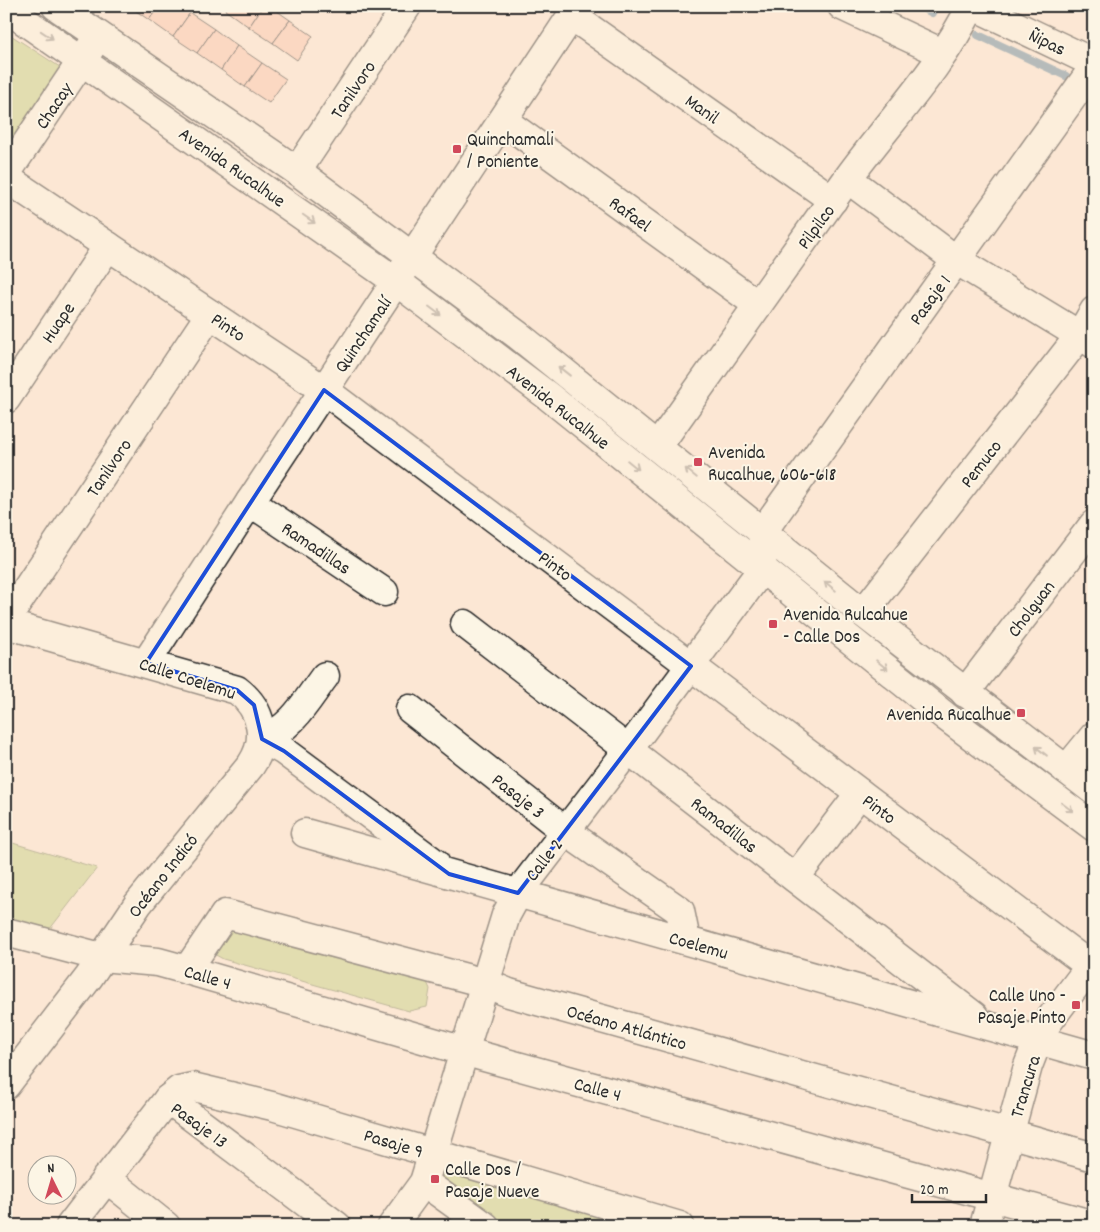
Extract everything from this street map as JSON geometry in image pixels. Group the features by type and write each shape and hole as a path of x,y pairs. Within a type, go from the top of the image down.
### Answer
{"street":[{"name":"Avenida Rucalhue","path":"56,6 297,171 519,336 658,446 863,613 1094,791"},
{"name":"Tanilvoro","path":"297,171 407,6"},
{"path":"842,6 942,54"},
{"name":"Pilpilco","path":"658,446 841,190 942,54 973,6"},
{"name":"Ñipas","path":"973,6 1094,63"},
{"name":"Avenida Rucalhue","path":"8,9 396,282 548,396 945,716 1094,827"},
{"name":"Quinchamalí","path":"146,663 250,502 412,256 504,121 575,11"},
{"name":"Manil","path":"575,11 841,190 1087,340"},
{"name":"Chacay","path":"6,174 99,36"},
{"name":"Pasaje 1","path":"763,531 1094,67"},
{"name":"Rafael","path":"504,121 758,305"},
{"name":"Pinto","path":"6,178 324,390 860,794 1092,965"},
{"name":"Huape","path":"6,399 108,246"},
{"name":"Pemuco","path":"863,613 1087,340 1094,311"},
{"name":"Tanilvoro","path":"6,622 210,314"},
{"name":"Ramadillas","path":"250,502 384,592"},
{"name":"Cholguan","path":"965,692 1094,524"},
{"path":"762,569 763,531"},
{"name":"Calle 2","path":"392,1226 424,1182 466,1052 506,915 518,893 628,750 762,569"},
{"name":"Calle Coelemu","path":"6,622 237,690 254,706 259,716 262,739"},
{"name":"Ramadillas","path":"465,624 985,1025"},
{"path":"262,739 270,737 288,724 325,676"},
{"name":"Pasaje 3","path":"410,709 565,831 680,911 686,940"},
{"path":"1066,770 1094,736"},
{"path":"262,739 284,751 449,874"},
{"name":"Océano Indicó","path":"6,1085 89,977 138,904 251,765 260,748 262,739"},
{"path":"795,878 860,794"},
{"name":"Coelemu","path":"305,833 1094,1056"},
{"name":"Océano Atlántico","path":"187,970 225,914 485,982 518,995 1094,1157"},
{"path":"6,932 101,957"},
{"name":"Calle 4","path":"101,957 158,962 466,1052 1094,1225"},
{"name":"Trancura","path":"984,1226 1028,1066 1038,1040 1050,1020 1092,965"},
{"name":"Pasaje 9","path":"168,1099 179,1090 193,1087 272,1106 680,1226"},
{"name":"Pasaje 13","path":"70,1226 168,1099 337,1226"},
{"path":"106,1178 166,1226"},
{"path":"424,1182 485,1226"}],"highlighted area":[{"path":"324,390 691,666 518,893 449,874 284,751 262,739 254,705 237,690 146,663"}],"green space":[{"path":"6,32 66,71 6,160"},
{"path":"6,841 97,868 46,934 6,922"},
{"path":"231,929 426,980 430,989 427,1007 409,1011 223,959 214,954"},
{"path":"432,1163 650,1226 497,1226 436,1183"}],"building":[{"path":"129,6 159,6 149,20"},
{"path":"159,6 180,6 190,13 173,37 149,20"},
{"path":"228,6 263,6 249,27 225,10"},
{"path":"263,6 270,6 290,20 273,43 249,27"},
{"path":"190,13 214,29 197,53 173,37"},
{"path":"290,20 313,36 297,60 273,43"},
{"path":"214,29 237,46 221,70 197,53"},
{"path":"237,46 262,63 245,87 221,70"},
{"path":"262,63 286,79 269,103 245,87"}],"waterway":[{"path":"918,6 932,13"},
{"path":"978,35 1066,76"}],"place":[{"name":"Quinchamali / Poniente","path":"457,149"},
{"name":"Avenida Rucalhue, 606-618","path":"698,462"},
{"name":"Avenida Rulcahue - Calle Dos","path":"773,624"},
{"name":"Avenida Rucalhue","path":"1021,713"},
{"name":"Calle Uno - Pasaje Pinto","path":"1076,1005"},
{"name":"Calle Dos / Pasaje Nueve","path":"435,1179"}]}
